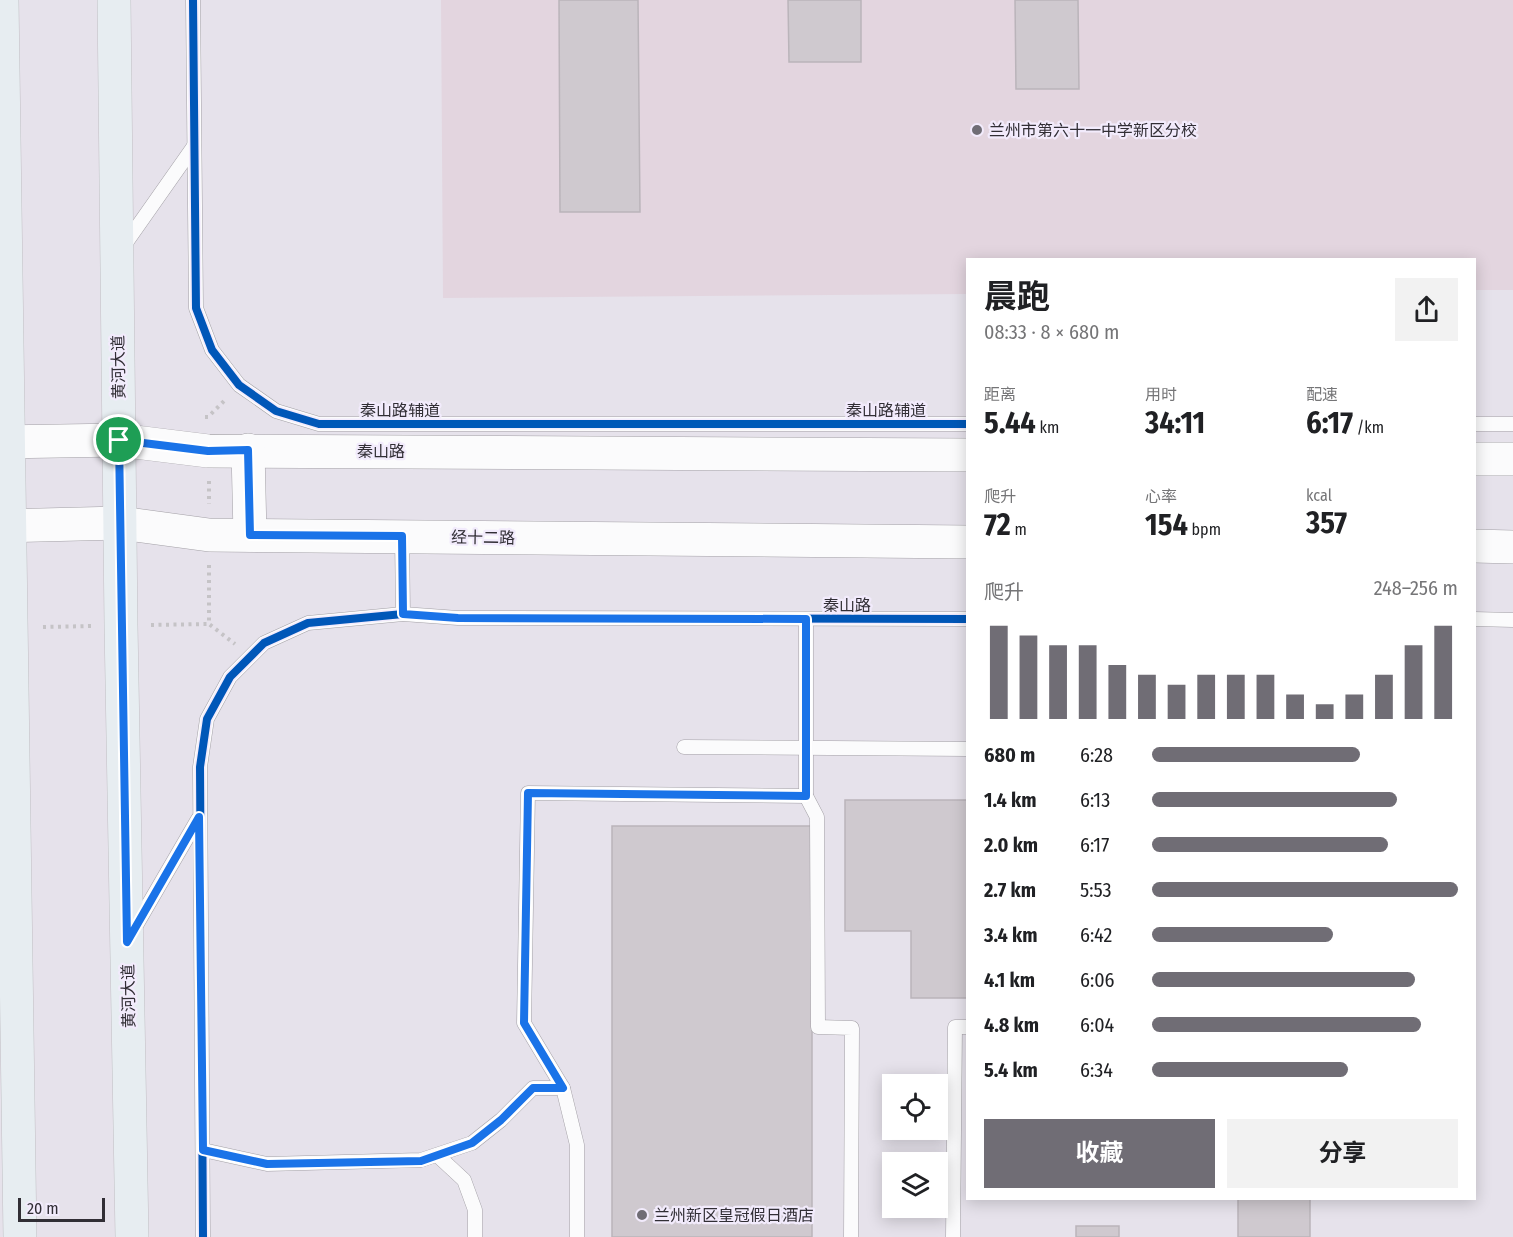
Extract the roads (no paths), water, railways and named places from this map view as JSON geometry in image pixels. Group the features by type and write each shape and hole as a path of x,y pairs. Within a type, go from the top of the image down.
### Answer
{"main road":[{"path":"2,0 7,793 20,1237"},
{"name":"黄河大道","path":"114,0 132,1237"}],"street":[{"name":"秦山路","path":"4,442 119,440 208,451 966,455"},
{"path":"248,450 250,535"},
{"path":"1476,459 1513,459"},
{"name":"经十二路","path":"5,526 120,523 209,535 966,542"},
{"path":"1476,546 1513,547"}],"lane":[{"name":"秦山路辅道","path":"193,0 196,308 212,350 232,376 239,385 276,411 319,423 966,424"},
{"path":"117,256 194,146"},
{"path":"1476,424 1513,424"},
{"path":"402,536 403,614"},
{"name":"秦山路","path":"204,1237 200,766 207,719 230,676 264,644 308,623 403,614 458,618 966,619"},
{"path":"806,619 806,796 817,817 818,1027 852,1028 851,1237"},
{"path":"1476,620 1513,620"},
{"path":"684,747 966,749"},
{"path":"577,1237 577,1145 563,1088 524,1023 528,793 806,796"},
{"path":"127,942 199,817"},
{"path":"953,1237 955,1027 966,1027"},
{"path":"203,1150 267,1164 421,1161 472,1143 501,1120 533,1088 563,1088"},
{"path":"437,1155 464,1180 475,1210 475,1237"}],"place":[{"name":"兰州市第六十一中学新区分校","path":"977,130"},
{"name":"兰州新区皇冠假日酒店","path":"642,1215"}]}
